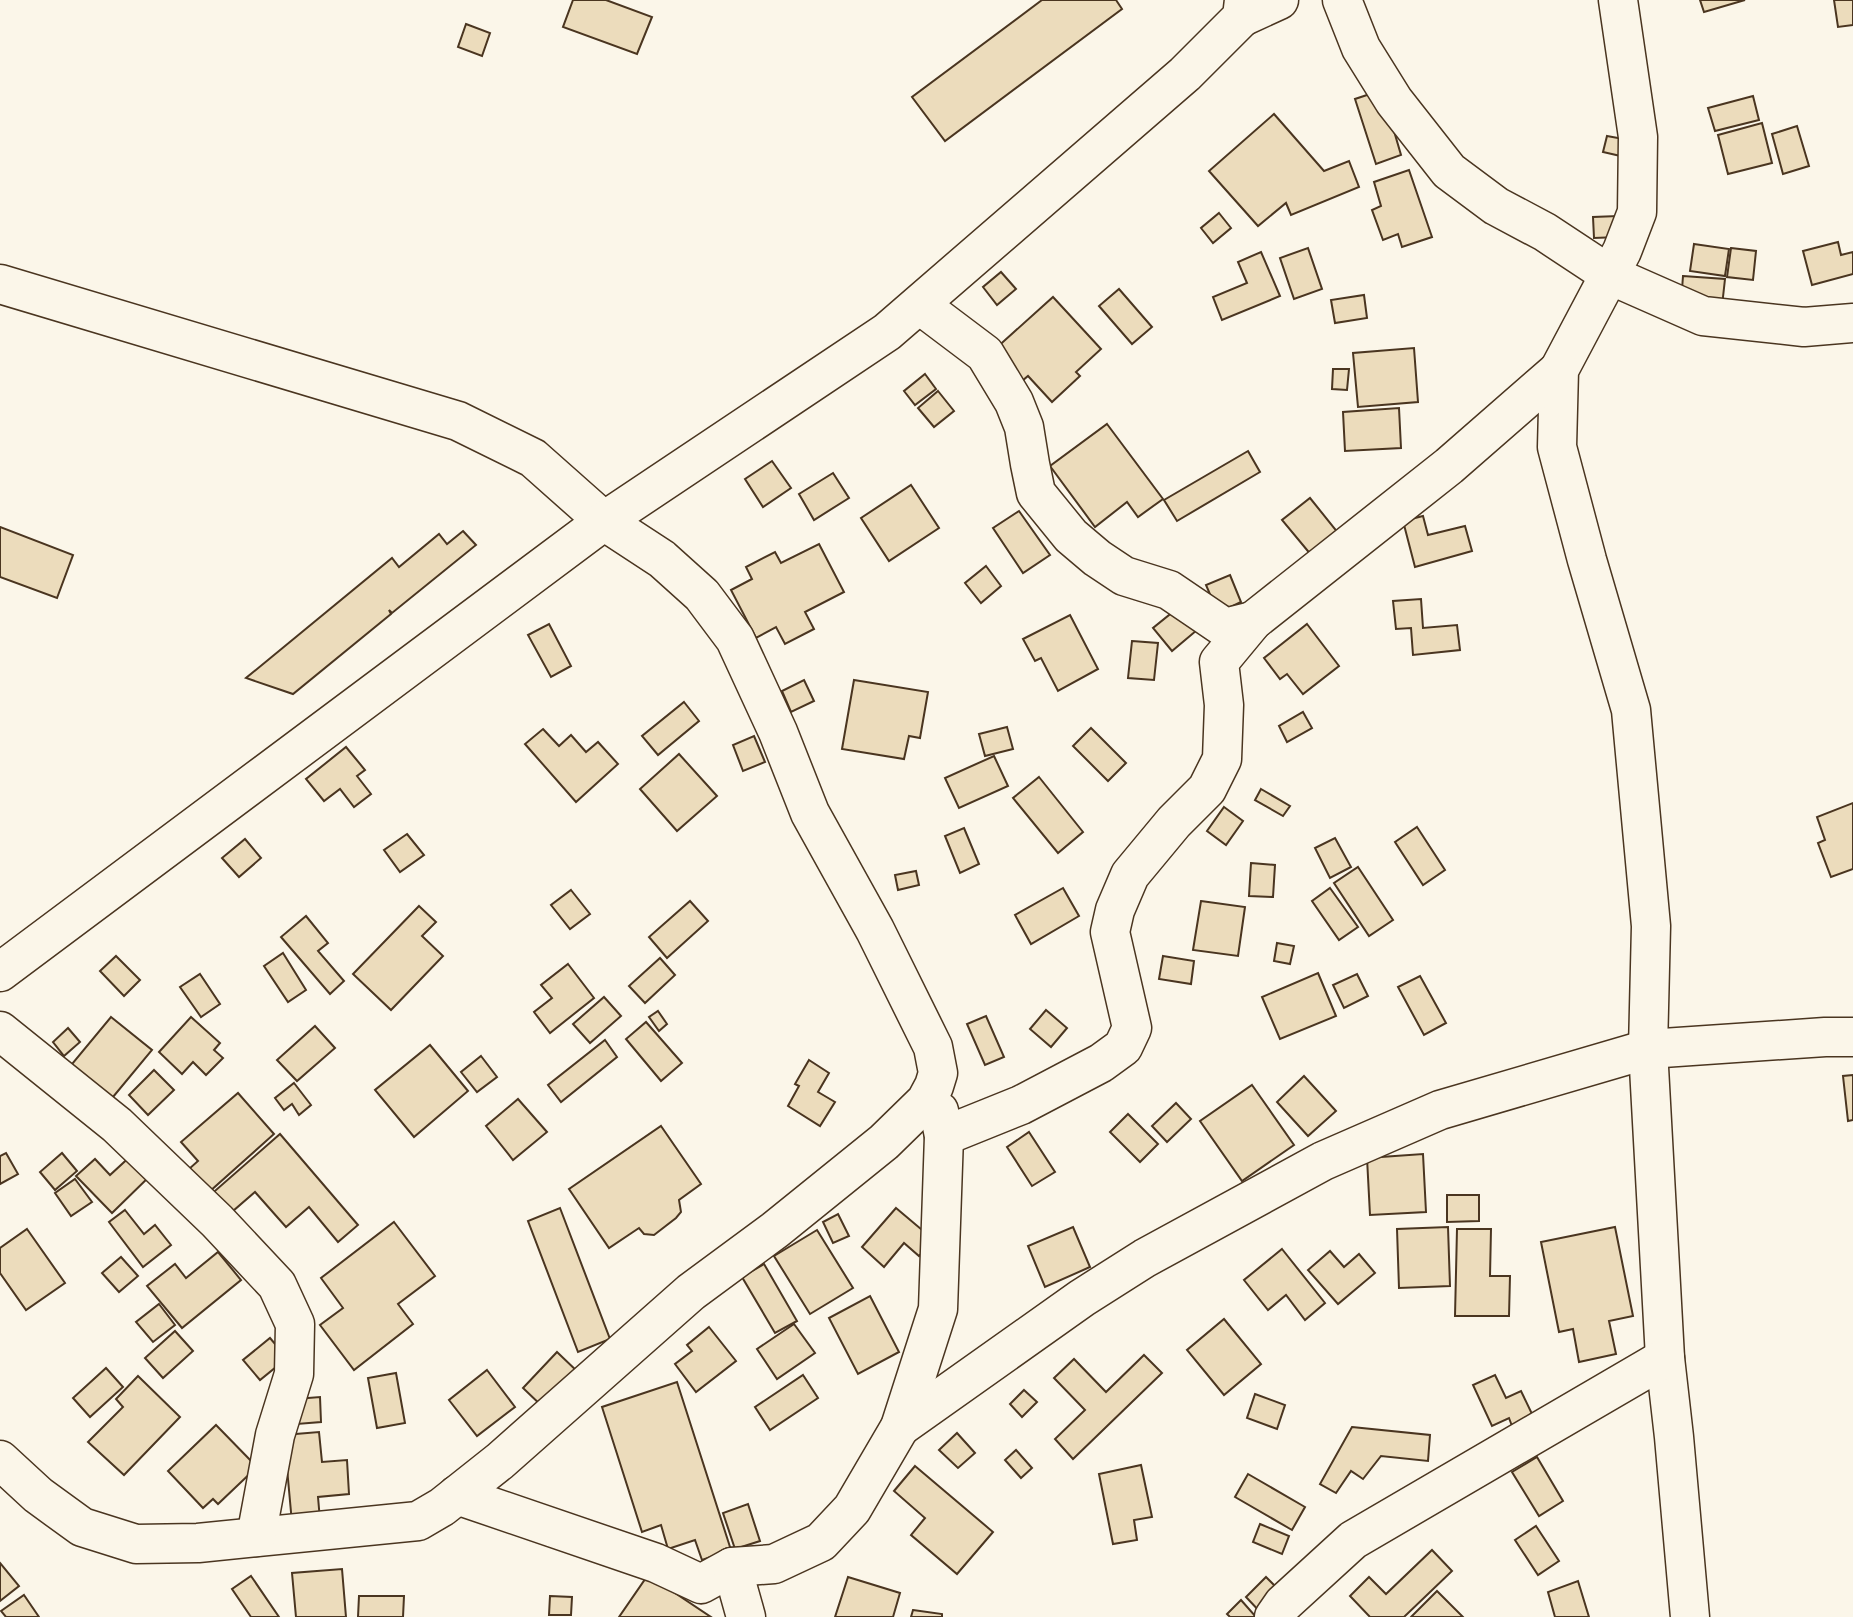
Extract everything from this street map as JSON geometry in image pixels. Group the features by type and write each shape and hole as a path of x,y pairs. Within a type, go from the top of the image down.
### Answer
{"street":[{"path":"0,972 604,522 887,332 1185,74 1243,8 1279,0"},
{"path":"1342,0 1361,48 1394,101 1449,171 1496,206 1545,232 1610,275 1703,316 1804,327 1853,323"},
{"path":"944,1136 1021,1105 1101,1063 1123,1047 1132,1028 1110,932 1115,910 1130,875 1174,822 1207,789 1222,759 1224,705 1219,662 1253,621 1449,466 1559,370 1610,275 1637,212 1638,137 1618,0"},
{"path":"0,284 458,421 533,458 604,522 662,559 702,595 735,639 778,732 810,813 875,930 933,1047 938,1073 926,1101 884,1142 775,1230 691,1292 500,1461 418,1521 198,1544 136,1544 82,1527 38,1495 0,1460"},
{"path":"920,305 985,354 1014,402 1024,426 1036,493 1071,536 1124,576 1169,590 1225,628 1253,621"},
{"path":"1559,370 1558,447 1587,560 1631,710 1651,926 1648,1049 1665,1358 1690,1617"},
{"path":"0,1031 117,1125 217,1221 277,1285 295,1324 294,1374 275,1435 256,1537"},
{"path":"900,1427 1082,1298 1145,1258 1323,1161 1440,1110 1648,1049 1853,1037"},
{"path":"457,1495 656,1563 701,1584 732,1567 774,1564 821,1542 852,1509 900,1427 937,1308 944,1136 934,1086"},
{"path":"1274,1617 1283,1604 1353,1540 1665,1358"},
{"path":"732,1567 746,1617"}],"building":[{"path":"573,0 606,0 652,17 637,54 563,27"},
{"path":"1042,0 1116,0 1122,9 945,141 912,97"},
{"path":"1700,0 1745,0 1704,12"},
{"path":"1834,0 1853,0 1853,25 1838,27"},
{"path":"466,24 490,33 482,56 458,47"},
{"path":"1382,90 1401,155 1376,164 1355,99"},
{"path":"1753,96 1759,120 1715,131 1708,108"},
{"path":"1274,114 1324,171 1349,161 1359,187 1291,215 1286,203 1258,226 1209,171"},
{"path":"1762,123 1772,163 1728,174 1718,135"},
{"path":"1797,126 1809,166 1783,174 1772,134"},
{"path":"1607,136 1629,140 1625,157 1603,152"},
{"path":"1409,170 1432,237 1402,247 1398,234 1383,240 1372,210 1381,206 1374,182"},
{"path":"1219,213 1231,228 1213,243 1201,228"},
{"path":"1618,216 1619,237 1594,238 1593,217"},
{"path":"1838,242 1841,255 1853,252 1853,274 1812,285 1803,251"},
{"path":"1694,244 1729,249 1725,276 1690,271"},
{"path":"1308,248 1322,289 1294,299 1280,258"},
{"path":"1731,248 1756,251 1753,280 1727,277"},
{"path":"1261,252 1280,296 1222,320 1213,297 1247,283 1238,262"},
{"path":"1001,272 1016,289 997,305 983,287"},
{"path":"1683,276 1725,279 1722,306 1681,303"},
{"path":"1119,289 1152,327 1132,344 1099,306"},
{"path":"1364,295 1367,318 1335,323 1331,300"},
{"path":"1053,297 1101,349 1076,372 1080,376 1052,402 1028,376 1022,381 994,350"},
{"path":"1414,348 1418,402 1358,407 1353,353"},
{"path":"1333,369 1349,369 1347,390 1332,389"},
{"path":"925,374 936,389 915,405 904,391"},
{"path":"938,391 954,411 934,427 918,408"},
{"path":"1399,408 1401,448 1345,451 1343,412"},
{"path":"1107,424 1163,499 1138,517 1127,502 1095,527 1050,466"},
{"path":"1248,451 1260,472 1177,521 1164,500"},
{"path":"772,461 791,488 763,507 745,479"},
{"path":"833,473 849,498 814,520 799,494"},
{"path":"911,485 939,528 889,561 861,518"},
{"path":"1310,498 1339,534 1312,556 1282,520"},
{"path":"1019,511 1050,555 1023,573 993,528"},
{"path":"1423,516 1428,535 1465,526 1472,551 1415,567 1403,521"},
{"path":"0,527 73,555 57,598 0,577"},
{"path":"463,531 476,545 392,613 389,610 391,614 293,694 246,678 392,558 399,567 439,534 447,544"},
{"path":"819,544 844,592 805,612 814,629 785,644 776,627 756,638 731,590 752,579 746,567 775,552 781,563"},
{"path":"986,566 1001,586 981,603 965,583"},
{"path":"1230,575 1241,602 1218,613 1206,585"},
{"path":"1421,599 1423,628 1457,625 1460,650 1413,655 1411,628 1396,629 1393,601"},
{"path":"1184,603 1203,625 1172,651 1153,628"},
{"path":"1070,615 1098,669 1058,691 1041,658 1035,661 1023,639"},
{"path":"549,624 571,666 551,677 528,635"},
{"path":"1307,624 1339,666 1303,694 1287,674 1280,679 1264,658"},
{"path":"1132,641 1158,643 1154,680 1128,678"},
{"path":"804,680 814,701 791,712 782,691"},
{"path":"854,680 928,692 920,738 909,736 904,759 842,749"},
{"path":"684,702 699,721 658,755 642,736"},
{"path":"1303,712 1312,728 1287,742 1279,726"},
{"path":"1007,727 1013,749 985,756 979,734"},
{"path":"1091,728 1126,763 1108,781 1073,746"},
{"path":"543,729 559,746 571,735 586,752 598,742 618,764 576,802 525,744"},
{"path":"754,736 765,762 743,771 733,745"},
{"path":"346,747 365,770 357,776 371,794 354,807 340,789 324,801 306,779"},
{"path":"679,754 717,796 677,831 640,789"},
{"path":"994,756 1008,786 959,808 945,778"},
{"path":"1039,777 1083,832 1058,853 1013,798"},
{"path":"1261,789 1290,806 1283,816 1255,800"},
{"path":"1853,803 1853,869 1831,877 1818,843 1825,840 1817,817"},
{"path":"1224,807 1243,821 1226,845 1207,831"},
{"path":"1417,827 1445,870 1423,885 1395,842"},
{"path":"964,828 979,864 960,873 945,836"},
{"path":"407,834 424,855 400,872 384,850"},
{"path":"1335,838 1351,867 1330,878 1315,848"},
{"path":"245,839 261,858 239,877 222,858"},
{"path":"1251,863 1275,865 1273,897 1249,896"},
{"path":"1358,867 1393,920 1369,936 1334,883"},
{"path":"916,871 919,885 898,890 895,875"},
{"path":"1063,888 1079,916 1031,944 1015,915"},
{"path":"1330,888 1358,927 1339,940 1312,901"},
{"path":"571,890 590,914 570,929 551,905"},
{"path":"690,901 708,921 667,958 649,937"},
{"path":"1201,901 1245,907 1238,956 1193,950"},
{"path":"419,906 436,922 422,936 443,956 391,1010 353,974"},
{"path":"306,916 328,943 318,951 344,981 330,994 281,937"},
{"path":"1277,943 1294,946 1290,964 1274,961"},
{"path":"283,953 306,990 288,1002 264,966"},
{"path":"116,956 140,980 124,996 100,971"},
{"path":"1163,956 1194,961 1191,984 1159,979"},
{"path":"660,958 675,975 645,1003 629,986"},
{"path":"568,964 594,998 550,1033 534,1012 552,998 541,985"},
{"path":"1318,973 1336,1016 1280,1039 1262,997"},
{"path":"200,974 220,1004 201,1017 180,987"},
{"path":"1357,974 1368,996 1344,1008 1333,985"},
{"path":"1420,976 1446,1023 1424,1035 1398,987"},
{"path":"604,997 621,1016 590,1043 573,1024"},
{"path":"1046,1010 1067,1028 1051,1047 1030,1029"},
{"path":"658,1011 667,1024 659,1031 649,1017"},
{"path":"986,1016 1004,1057 985,1065 967,1024"},
{"path":"111,1017 152,1050 108,1103 67,1070"},
{"path":"191,1017 220,1043 214,1050 223,1058 206,1075 193,1062 182,1074 159,1052"},
{"path":"646,1022 682,1063 661,1081 626,1039"},
{"path":"315,1026 335,1048 297,1081 277,1060"},
{"path":"68,1028 80,1042 64,1056 53,1042"},
{"path":"605,1040 617,1057 561,1102 548,1085"},
{"path":"430,1045 468,1091 414,1137 375,1090"},
{"path":"481,1056 497,1077 477,1092 461,1072"},
{"path":"809,1060 829,1073 818,1092 835,1102 820,1126 788,1106 799,1086 795,1084"},
{"path":"154,1070 174,1090 148,1115 129,1095"},
{"path":"1853,1075 1853,1120 1848,1121 1843,1076"},
{"path":"1304,1076 1336,1111 1308,1136 1277,1102"},
{"path":"294,1083 311,1105 299,1115 292,1104 284,1110 275,1098"},
{"path":"1252,1085 1294,1145 1242,1181 1200,1121"},
{"path":"238,1093 274,1134 209,1192 189,1169 198,1161 181,1142"},
{"path":"518,1099 547,1132 513,1160 486,1126"},
{"path":"1176,1103 1191,1119 1167,1142 1152,1126"},
{"path":"1128,1114 1158,1144 1140,1162 1110,1132"},
{"path":"661,1126 701,1184 679,1200 681,1212 654,1235 644,1234 639,1228 609,1248 569,1189"},
{"path":"1029,1132 1055,1172 1032,1186 1007,1147"},
{"path":"280,1134 358,1225 338,1242 309,1207 286,1227 255,1192 226,1217 208,1197"},
{"path":"6,1153 18,1174 0,1184 0,1156"},
{"path":"62,1153 77,1171 55,1190 40,1172"},
{"path":"134,1153 153,1173 112,1213 76,1176 95,1159 110,1175"},
{"path":"1423,1154 1426,1212 1370,1215 1367,1158"},
{"path":"75,1179 92,1202 71,1216 55,1193"},
{"path":"1447,1195 1479,1195 1479,1221 1447,1222"},
{"path":"560,1208 610,1339 578,1352 528,1221"},
{"path":"896,1208 934,1240 919,1256 904,1243 884,1267 862,1247"},
{"path":"125,1210 144,1234 155,1225 171,1245 143,1267 109,1222"},
{"path":"838,1214 849,1236 833,1243 823,1222"},
{"path":"394,1222 435,1276 398,1304 413,1324 354,1370 320,1325 343,1308 321,1278"},
{"path":"1073,1227 1090,1267 1045,1287 1028,1246"},
{"path":"1448,1227 1450,1286 1399,1288 1397,1229"},
{"path":"1615,1227 1633,1316 1609,1321 1616,1354 1579,1362 1573,1329 1559,1332 1541,1242"},
{"path":"27,1229 65,1283 26,1310 0,1273 0,1248"},
{"path":"1457,1229 1491,1229 1490,1276 1510,1276 1509,1316 1455,1316"},
{"path":"817,1230 853,1288 810,1314 774,1256"},
{"path":"1282,1249 1325,1303 1305,1320 1286,1295 1268,1310 1244,1280"},
{"path":"1330,1251 1344,1267 1359,1254 1375,1273 1338,1304 1308,1270"},
{"path":"218,1252 241,1280 182,1328 147,1286 175,1264 186,1278"},
{"path":"121,1257 138,1276 119,1292 102,1273"},
{"path":"764,1264 797,1321 775,1333 742,1277"},
{"path":"870,1296 899,1352 858,1374 829,1318"},
{"path":"159,1304 175,1325 153,1342 136,1322"},
{"path":"1224,1319 1261,1364 1224,1395 1187,1350"},
{"path":"794,1324 815,1353 777,1379 757,1349"},
{"path":"709,1327 736,1361 696,1392 675,1364 692,1351 687,1345"},
{"path":"175,1331 193,1351 163,1378 145,1358"},
{"path":"270,1338 287,1358 260,1380 243,1360"},
{"path":"557,1352 580,1374 545,1409 523,1388"},
{"path":"1144,1355 1162,1373 1073,1459 1055,1439 1085,1410 1054,1378 1074,1359 1106,1392"},
{"path":"106,1368 123,1387 90,1417 73,1398"},
{"path":"487,1370 515,1407 477,1436 449,1400"},
{"path":"396,1373 405,1423 377,1428 368,1378"},
{"path":"803,1375 818,1398 770,1430 755,1407"},
{"path":"1495,1375 1506,1398 1521,1391 1533,1416 1512,1426 1509,1418 1492,1426 1473,1385"},
{"path":"138,1376 180,1417 124,1475 88,1442 123,1407 116,1399"},
{"path":"677,1382 731,1550 702,1560 695,1540 668,1549 661,1525 642,1532 602,1407"},
{"path":"1024,1390 1037,1402 1022,1417 1010,1404"},
{"path":"1255,1394 1285,1405 1277,1429 1247,1418"},
{"path":"320,1397 321,1422 297,1424 296,1399"},
{"path":"216,1425 257,1467 218,1504 213,1499 203,1508 168,1471"},
{"path":"1352,1427 1430,1435 1428,1461 1381,1456 1363,1479 1351,1471 1336,1493 1320,1484"},
{"path":"319,1432 322,1462 347,1460 349,1494 318,1497 320,1520 292,1523 284,1435"},
{"path":"957,1433 975,1453 958,1468 939,1450"},
{"path":"1016,1450 1032,1468 1021,1478 1005,1460"},
{"path":"1537,1457 1563,1501 1539,1516 1512,1472"},
{"path":"1141,1465 1152,1517 1134,1520 1137,1540 1113,1544 1099,1474"},
{"path":"915,1466 993,1532 957,1574 911,1535 925,1518 894,1491"},
{"path":"1248,1474 1305,1507 1292,1530 1235,1497"},
{"path":"748,1504 760,1541 735,1549 723,1513"},
{"path":"1260,1524 1289,1536 1282,1554 1253,1542"},
{"path":"1536,1526 1559,1561 1538,1575 1515,1540"},
{"path":"1432,1550 1452,1571 1404,1617 1370,1617 1350,1596 1369,1577 1386,1594"},
{"path":"0,1563 19,1586 0,1601"},
{"path":"342,1569 346,1617 296,1617 292,1573"},
{"path":"648,1575 711,1617 619,1617"},
{"path":"251,1576 279,1617 251,1617 232,1589"},
{"path":"848,1577 900,1593 893,1617 835,1617"},
{"path":"1266,1577 1284,1595 1263,1615 1246,1597"},
{"path":"1578,1581 1589,1617 1555,1617 1548,1592"},
{"path":"1437,1591 1463,1617 1411,1617"},
{"path":"24,1595 39,1617 6,1617 1,1611"},
{"path":"359,1596 404,1596 403,1617 358,1617"},
{"path":"550,1596 572,1597 571,1615 549,1615"},
{"path":"1241,1600 1256,1617 1230,1617 1227,1614"},
{"path":"913,1610 942,1614 942,1617 911,1617"}]}
